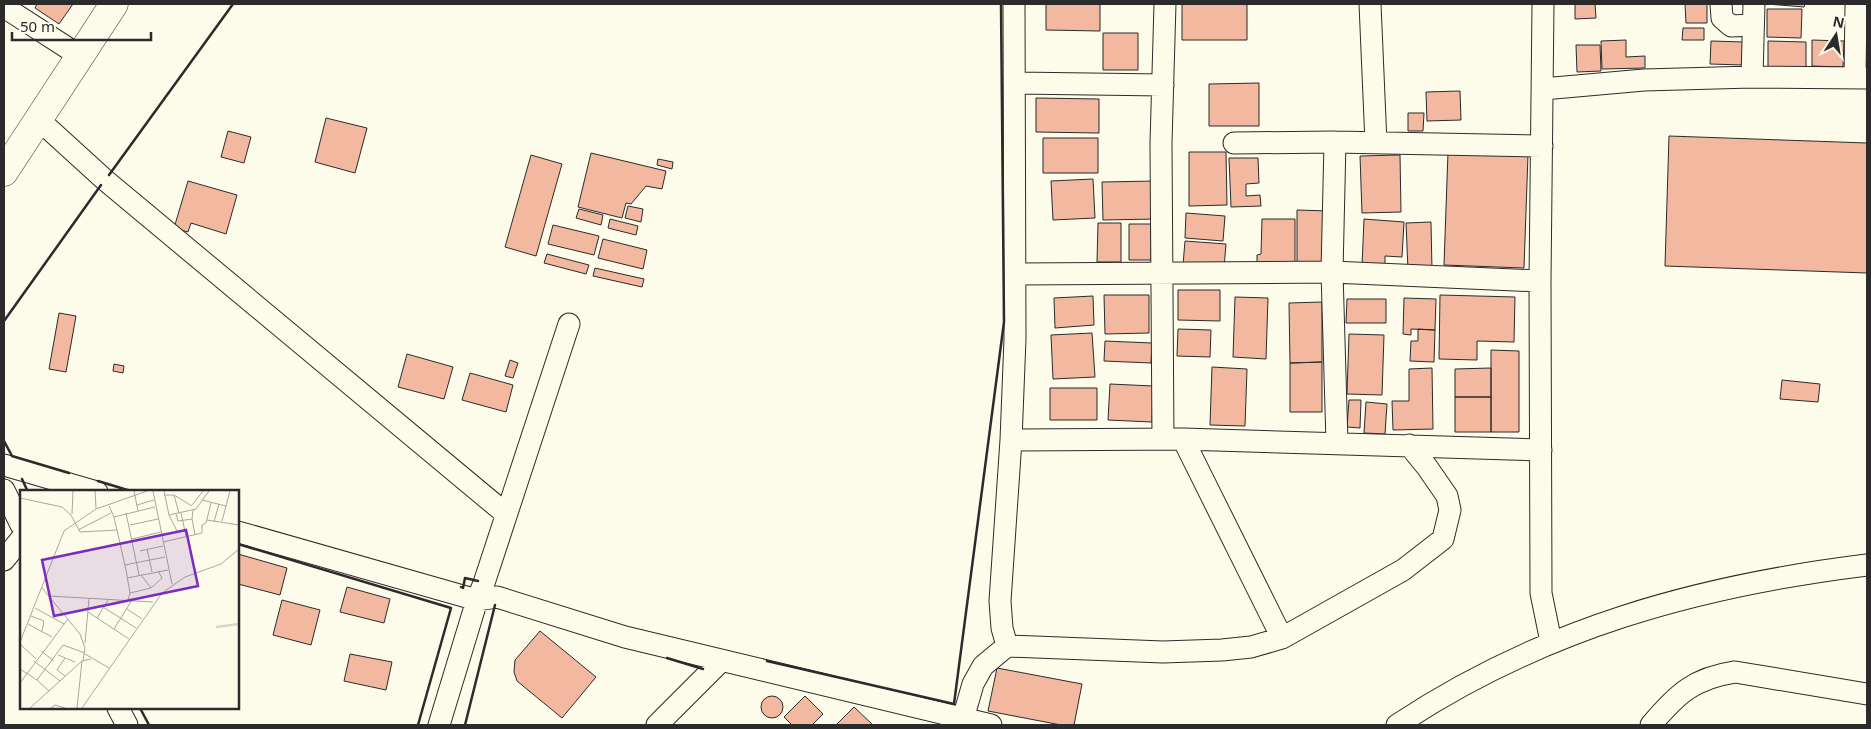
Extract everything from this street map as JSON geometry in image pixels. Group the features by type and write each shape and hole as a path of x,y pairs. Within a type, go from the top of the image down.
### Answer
{"highway":[{"path":"4,172 114,4"}],"street":[{"path":"1007,646 1002,628 1000,601 1016,339 1014,274 1014,4"},
{"path":"1165,4 1161,143 1161,272 1173,439 1282,638"},
{"path":"1370,4 1376,143"},
{"path":"1543,4 1540,281 1541,593 1551,642"},
{"path":"1721,4 1722,18 1731,26 1753,26"},
{"path":"1752,77 1754,4"},
{"path":"1543,90 1644,80 1752,77 1861,78 1856,4"},
{"path":"4,7 80,56"},
{"path":"1015,84 1163,86"},
{"path":"38,119 105,180 506,514"},
{"path":"1335,142 1332,272 1337,443"},
{"path":"1234,143 1335,142 1542,146"},
{"path":"1014,274 1332,272 1540,281"},
{"path":"439,725 569,324"},
{"path":"1011,440 1173,439 1540,450"},
{"path":"963,719 972,684 982,666 1007,646 1163,652 1251,647 1282,638 1403,570 1443,540 1450,510 1447,496 1409,445"},
{"path":"4,465 89,490"},
{"path":"4,490 20,524"},
{"path":"239,532 481,591 625,637 991,725"},
{"path":"4,560 20,540"},
{"path":"1397,725 1451,692 1551,642 1607,621 1664,603 1781,576 1867,564"},
{"path":"657,725 721,661"},
{"path":"1651,725 1680,695 1696,682 1715,674 1735,672 1867,694"},
{"path":"119,709 127,725"}],"building":[{"path":"37,4 73,4 59,24 35,8"},
{"path":"1046,4 1100,4 1100,31 1046,30"},
{"path":"1182,4 1247,4 1247,40 1182,40"},
{"path":"1575,4 1595,4 1596,18 1575,19"},
{"path":"1685,4 1707,4 1707,23 1686,23"},
{"path":"1767,4 1805,4 1804,7"},
{"path":"1767,9 1802,9 1801,38 1767,37"},
{"path":"1683,28 1704,28 1704,40 1682,40"},
{"path":"1103,33 1138,33 1138,70 1103,70"},
{"path":"1626,40 1626,57 1645,56 1645,68 1602,69 1601,41"},
{"path":"1812,40 1844,41 1843,67 1812,66"},
{"path":"1711,41 1744,42 1743,65 1710,64"},
{"path":"1768,41 1806,42 1806,68 1768,68"},
{"path":"1576,45 1600,45 1601,71 1577,72"},
{"path":"1259,83 1259,126 1209,126 1209,84"},
{"path":"1460,91 1461,120 1427,121 1426,92"},
{"path":"1036,98 1099,99 1099,133 1036,132"},
{"path":"1408,113 1424,113 1423,131 1408,131"},
{"path":"326,118 367,128 355,173 315,162"},
{"path":"228,131 251,137 244,163 221,157"},
{"path":"1669,136 1867,143 1867,273 1665,266"},
{"path":"1043,138 1098,138 1098,173 1043,173"},
{"path":"1189,152 1226,152 1227,205 1189,206"},
{"path":"1448,152 1528,155 1524,268 1444,265"},
{"path":"591,153 666,171 662,189 646,186 631,204 626,203 622,218 578,207"},
{"path":"531,155 562,164 536,256 505,247"},
{"path":"1400,155 1401,212 1362,213 1360,156"},
{"path":"1229,158 1258,158 1259,183 1246,184 1246,196 1260,195 1261,206 1231,207"},
{"path":"658,159 673,162 672,169 657,165"},
{"path":"1093,179 1095,218 1053,220 1051,181"},
{"path":"188,181 237,195 226,234 191,223 188,232 174,228"},
{"path":"1155,181 1156,219 1103,220 1102,182"},
{"path":"628,206 643,209 641,222 625,218"},
{"path":"579,209 603,215 601,225 576,218"},
{"path":"1297,210 1330,211 1330,265 1297,265"},
{"path":"1186,213 1225,216 1223,241 1185,238"},
{"path":"610,219 638,226 636,235 608,228"},
{"path":"1262,219 1295,219 1295,267 1257,267 1257,255 1261,254"},
{"path":"1364,219 1404,222 1402,257 1385,256 1385,267 1362,266"},
{"path":"1431,222 1432,270 1408,270 1406,223"},
{"path":"1098,223 1121,223 1121,262 1097,262"},
{"path":"1129,224 1151,224 1151,260 1129,260"},
{"path":"553,225 599,236 594,255 548,244"},
{"path":"603,239 647,250 643,269 598,258"},
{"path":"1185,241 1226,244 1224,268 1183,265"},
{"path":"547,254 589,265 586,274 544,263"},
{"path":"595,268 644,279 642,287 593,276"},
{"path":"1178,290 1220,290 1220,321 1178,320"},
{"path":"1104,295 1149,295 1149,333 1105,334"},
{"path":"1440,295 1515,297 1514,342 1477,341 1477,360 1439,359"},
{"path":"1093,296 1094,325 1055,328 1054,298"},
{"path":"1235,297 1268,298 1266,359 1233,357"},
{"path":"1404,298 1436,299 1435,330 1411,329 1411,335 1403,334"},
{"path":"1347,299 1386,299 1386,323 1346,323"},
{"path":"1322,302 1322,362 1290,363 1289,303"},
{"path":"59,313 76,316 66,372 49,369"},
{"path":"1178,329 1211,330 1210,357 1177,356"},
{"path":"1418,329 1435,330 1434,362 1410,361 1411,341 1418,341"},
{"path":"1092,333 1095,377 1053,379 1051,335"},
{"path":"1349,334 1384,335 1382,395 1347,394"},
{"path":"1105,341 1152,343 1151,363 1104,361"},
{"path":"1491,350 1519,351 1519,432 1491,432"},
{"path":"407,354 453,367 444,399 398,387"},
{"path":"510,360 518,363 513,378 505,376"},
{"path":"1322,362 1322,412 1290,412 1290,363"},
{"path":"114,364 124,366 123,373 113,371"},
{"path":"1212,367 1247,369 1245,426 1210,425"},
{"path":"1432,368 1433,429 1393,430 1392,401 1409,401 1409,369"},
{"path":"1491,368 1491,397 1455,397 1455,369"},
{"path":"470,373 513,385 506,412 462,400"},
{"path":"1782,380 1820,384 1818,402 1780,399"},
{"path":"1110,384 1153,386 1152,422 1108,420"},
{"path":"1050,388 1097,388 1097,420 1050,420"},
{"path":"1455,397 1491,397 1491,432 1455,432"},
{"path":"1349,400 1361,400 1360,428 1347,427"},
{"path":"1366,402 1387,404 1385,434 1364,433"},
{"path":"239,554 287,568 280,595 239,584"},
{"path":"347,587 390,599 384,623 340,612"},
{"path":"282,600 320,610 311,645 273,635"},
{"path":"540,631 596,677 562,718 517,681 514,672 515,660"},
{"path":"350,654 392,662 386,690 344,681"},
{"path":"997,668 1082,684 1074,725 1061,725 988,711"},
{"path":"772,696 780,699 783,707 780,715 772,718 764,715 761,707 764,699"},
{"path":"805,696 823,714 812,725 792,725 784,717"},
{"path":"854,707 873,725 836,725"}],"wall":[{"path":"109,175 233,4"},
{"path":"767,661 954,704 1004,322 1001,4"},
{"path":"4,321 101,185"},
{"path":"4,441 12,456 69,473"},
{"path":"22,479 27,490"},
{"path":"98,481 127,490"},
{"path":"239,544 451,608 418,725"},
{"path":"461,587 463,588 465,578 478,581"},
{"path":"465,725 495,605"},
{"path":"667,658 703,669"},
{"path":"141,709 149,725"}]}
